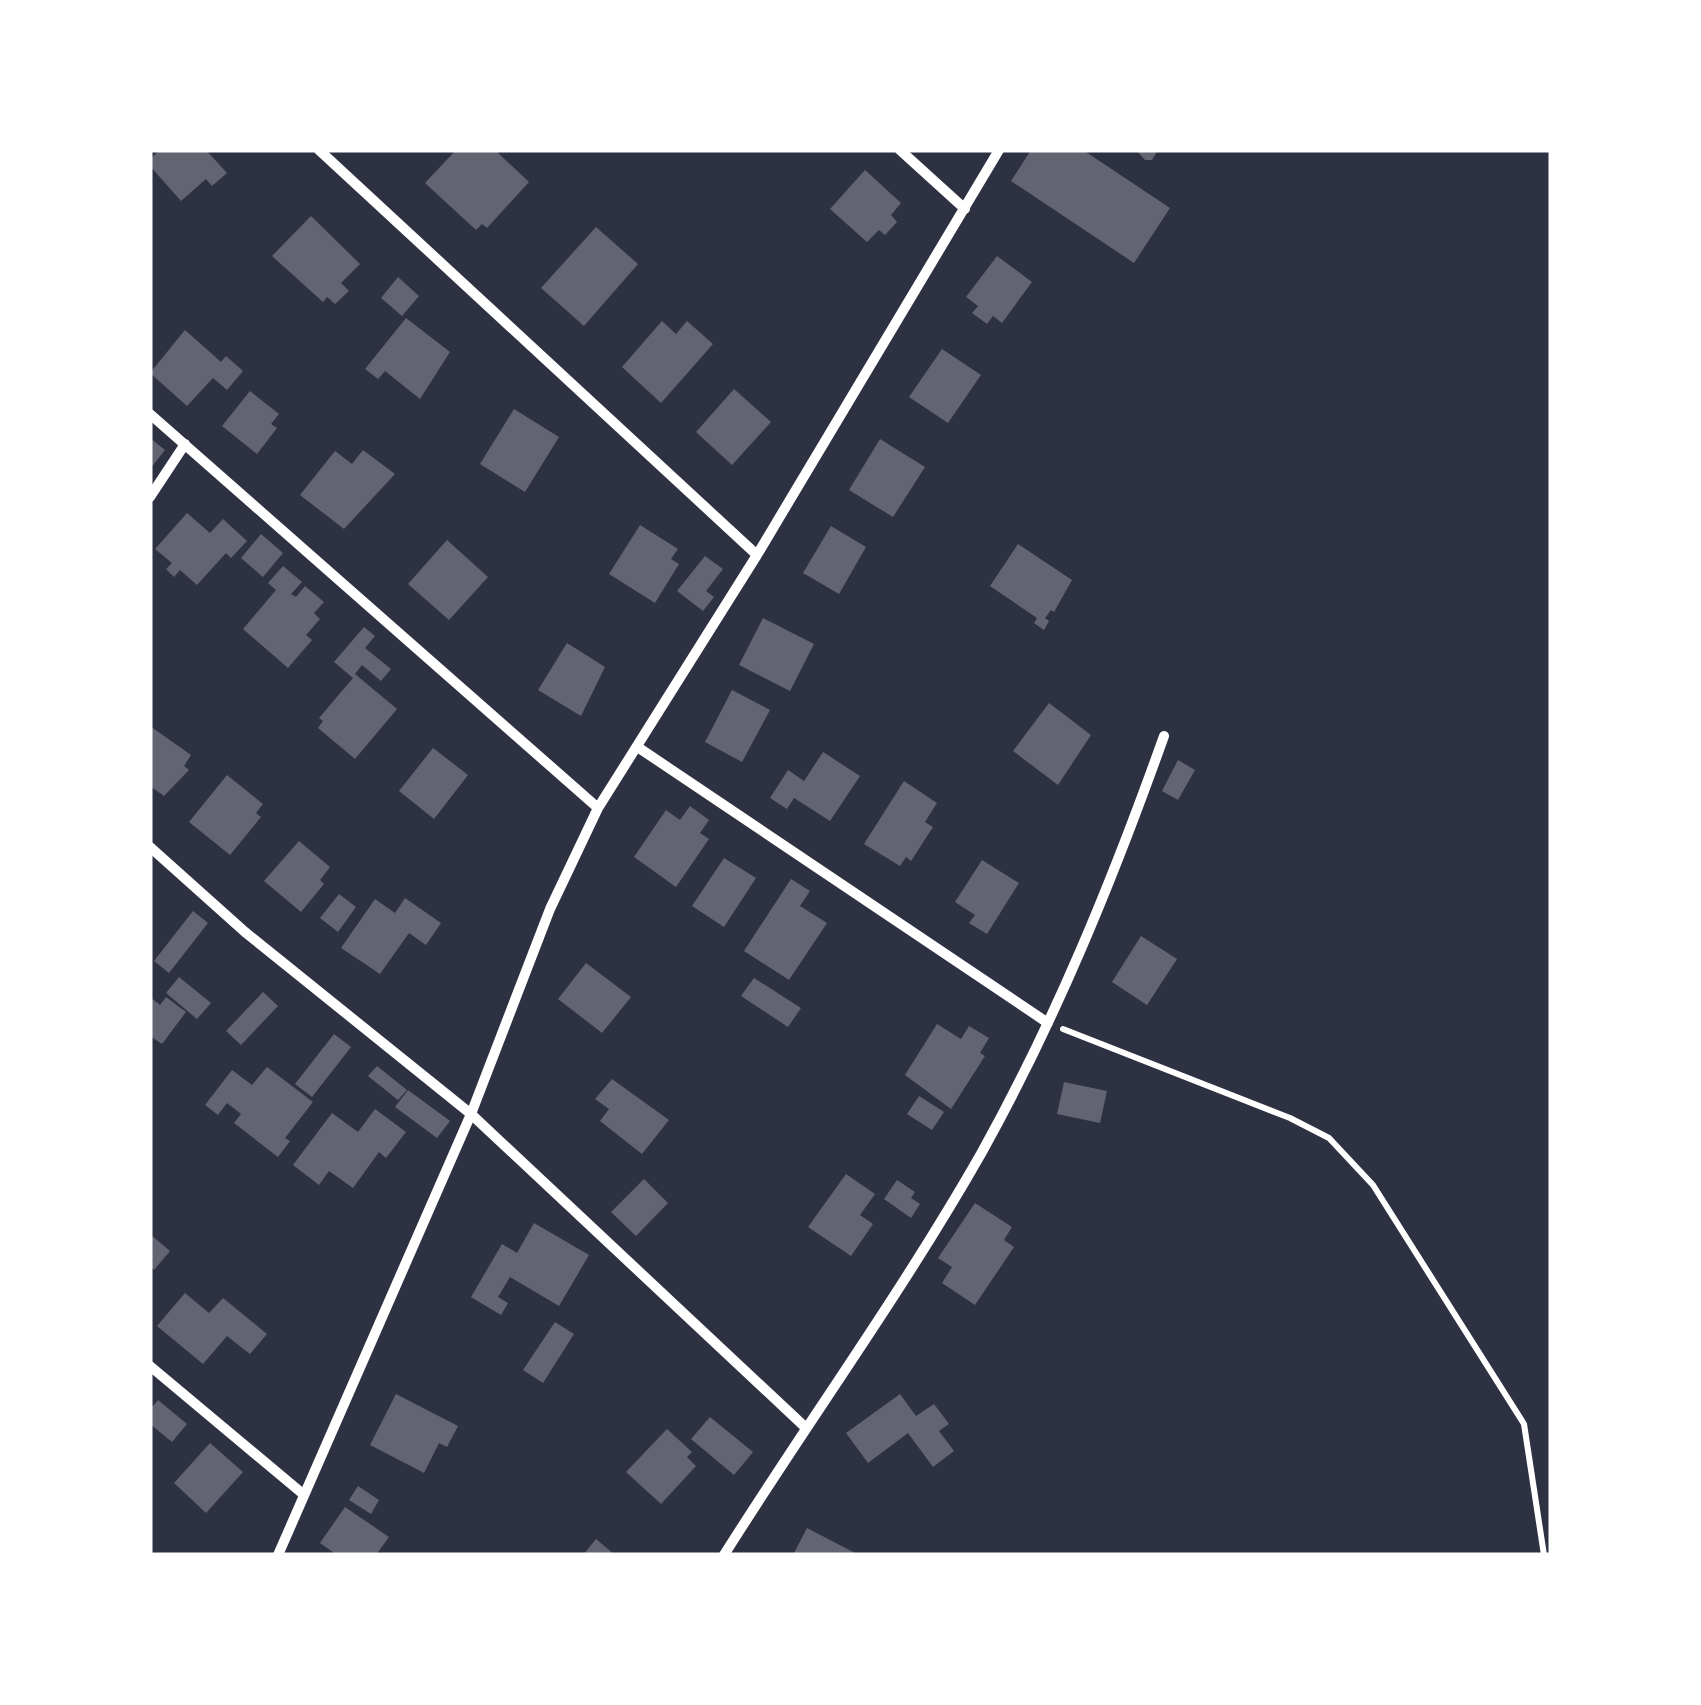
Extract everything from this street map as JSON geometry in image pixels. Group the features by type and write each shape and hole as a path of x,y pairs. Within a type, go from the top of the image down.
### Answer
{"street":[{"path":"319,150 757,555"},
{"path":"900,150 965,209"},
{"path":"278,1555 470,1114 550,908 598,808 757,555 998,150"},
{"path":"150,414 598,808"},
{"path":"150,497 185,444"},
{"path":"724,1555 942,1220 1048,1023 1111,884 1164,736"},
{"path":"639,748 1048,1023"},
{"path":"150,847 245,932 470,1114 805,1426"},
{"path":"150,1366 303,1494"}],"path":[{"path":"1048,1023 1290,1118 1329,1138 1373,1185 1524,1424 1544,1555"}],"building":[{"path":"160,150 206,150 227,173 212,186 206,179 181,201 150,166 150,159"},
{"path":"456,150 501,150 498,153 529,182 487,228 482,224 476,230 425,183"},
{"path":"1031,150 1083,150 1170,208 1134,263 1011,181"},
{"path":"1136,150 1158,150 1152,160 1145,160"},
{"path":"865,170 901,203 891,215 897,222 885,235 879,230 867,242 830,209"},
{"path":"311,216 360,264 341,283 349,291 335,304 327,297 323,302 272,256"},
{"path":"596,227 638,264 584,326 541,288"},
{"path":"997,256 1032,282 1002,323 993,316 987,324 972,313 978,306 966,297"},
{"path":"398,277 419,296 402,316 381,298"},
{"path":"406,318 450,352 420,399 385,371 378,379 365,369"},
{"path":"662,321 676,334 687,321 713,344 661,403 622,367"},
{"path":"185,330 221,362 226,356 243,371 227,390 213,378 187,406 150,373"},
{"path":"942,349 981,375 948,423 909,397"},
{"path":"734,389 771,422 732,465 696,432"},
{"path":"250,391 279,414 271,424 277,428 257,454 222,426"},
{"path":"514,409 559,437 525,492 480,464"},
{"path":"150,438 165,450 150,469"},
{"path":"880,439 925,467 893,517 849,490"},
{"path":"363,450 395,474 344,529 300,495 335,451 352,464"},
{"path":"187,513 210,533 223,519 247,541 231,558 226,553 197,585 180,570 174,577 166,569 172,563 155,549"},
{"path":"640,525 678,549 671,559 679,564 655,603 609,574"},
{"path":"831,526 866,547 839,594 803,573"},
{"path":"261,534 283,553 263,577 241,558"},
{"path":"447,540 488,577 449,620 408,584"},
{"path":"1018,544 1072,580 1054,612 1051,610 1045,618 1049,621 1044,630 1034,623 1037,618 990,586"},
{"path":"705,556 723,569 706,591 714,597 703,611 677,591"},
{"path":"283,566 302,582 291,594 296,597 305,586 324,602 314,613 320,619 306,635 312,640 288,668 243,629 276,590 268,583"},
{"path":"763,618 814,644 790,691 739,665"},
{"path":"364,627 375,636 365,648 391,669 381,681 362,665 355,674 397,709 355,759 318,728 323,721 319,718 353,678 334,662"},
{"path":"567,643 605,667 581,716 538,690"},
{"path":"732,690 770,710 742,762 705,742"},
{"path":"1049,703 1091,735 1058,785 1013,751"},
{"path":"150,726 191,755 184,766 189,770 164,796 150,786"},
{"path":"433,748 468,775 434,819 399,791"},
{"path":"823,752 860,776 830,821 794,798 787,809 770,798 788,770 804,781"},
{"path":"1178,760 1195,770 1178,800 1162,791"},
{"path":"227,775 263,804 256,813 261,817 230,855 189,822"},
{"path":"904,781 937,803 925,822 933,827 911,861 906,857 900,866 864,844"},
{"path":"690,806 709,820 700,833 709,839 676,887 634,857 666,810 680,820"},
{"path":"299,841 330,867 320,880 324,884 301,912 264,881"},
{"path":"724,858 756,878 724,927 692,906"},
{"path":"982,860 1019,883 987,934 969,923 975,915 955,902"},
{"path":"791,879 810,891 800,906 827,923 789,980 744,951"},
{"path":"339,894 356,907 338,932 320,918"},
{"path":"405,898 441,923 426,945 409,933 380,974 341,948 375,899 395,913"},
{"path":"193,911 208,923 169,973 154,961"},
{"path":"1141,936 1177,959 1147,1005 1112,982"},
{"path":"586,963 631,997 602,1033 558,999"},
{"path":"179,977 211,1003 197,1019 166,993"},
{"path":"754,978 801,1008 788,1027 741,996"},
{"path":"263,992 278,1006 241,1045 226,1031"},
{"path":"150,997 160,1005 166,997 186,1012 162,1044 150,1036"},
{"path":"937,1024 961,1039 969,1026 989,1038 980,1053 985,1056 951,1109 905,1075"},
{"path":"334,1034 351,1047 312,1097 295,1084"},
{"path":"377,1066 407,1090 398,1100 368,1076"},
{"path":"267,1067 313,1102 285,1138 290,1141 278,1157 234,1123 241,1114 227,1103 218,1115 205,1105 232,1070 252,1085"},
{"path":"612,1079 669,1120 642,1154 600,1121 609,1109 595,1099"},
{"path":"1064,1082 1107,1091 1100,1123 1057,1114"},
{"path":"408,1090 450,1121 437,1138 395,1107"},
{"path":"919,1096 944,1112 932,1130 907,1114"},
{"path":"375,1109 406,1132 386,1158 379,1152 353,1188 329,1171 319,1185 293,1165 332,1113 358,1132"},
{"path":"846,1174 875,1194 860,1215 873,1224 851,1256 808,1227"},
{"path":"644,1179 668,1203 636,1236 611,1212"},
{"path":"897,1180 915,1192 911,1198 920,1204 911,1218 884,1199"},
{"path":"975,1203 1012,1227 1004,1240 1014,1247 975,1305 942,1283 952,1267 938,1258"},
{"path":"534,1223 589,1255 559,1306 510,1277 498,1297 508,1303 501,1315 471,1297 502,1244 517,1253"},
{"path":"150,1234 170,1251 154,1270 150,1266"},
{"path":"185,1293 209,1313 223,1298 267,1334 250,1354 227,1336 203,1364 157,1326"},
{"path":"555,1322 574,1334 543,1383 523,1370"},
{"path":"396,1394 458,1426 447,1447 439,1443 424,1473 370,1445"},
{"path":"900,1394 916,1416 934,1404 949,1424 939,1431 954,1451 933,1467 908,1433 868,1463 846,1433"},
{"path":"158,1400 187,1424 172,1442 150,1424 150,1404 153,1406"},
{"path":"710,1417 753,1452 734,1475 691,1439"},
{"path":"667,1429 692,1452 687,1457 696,1466 661,1504 626,1472"},
{"path":"210,1443 243,1472 206,1513 174,1483"},
{"path":"358,1486 379,1500 371,1514 349,1500"},
{"path":"345,1507 389,1537 376,1555 337,1555 320,1543"},
{"path":"807,1528 859,1555 793,1555"},
{"path":"596,1539 615,1555 583,1555"}]}
